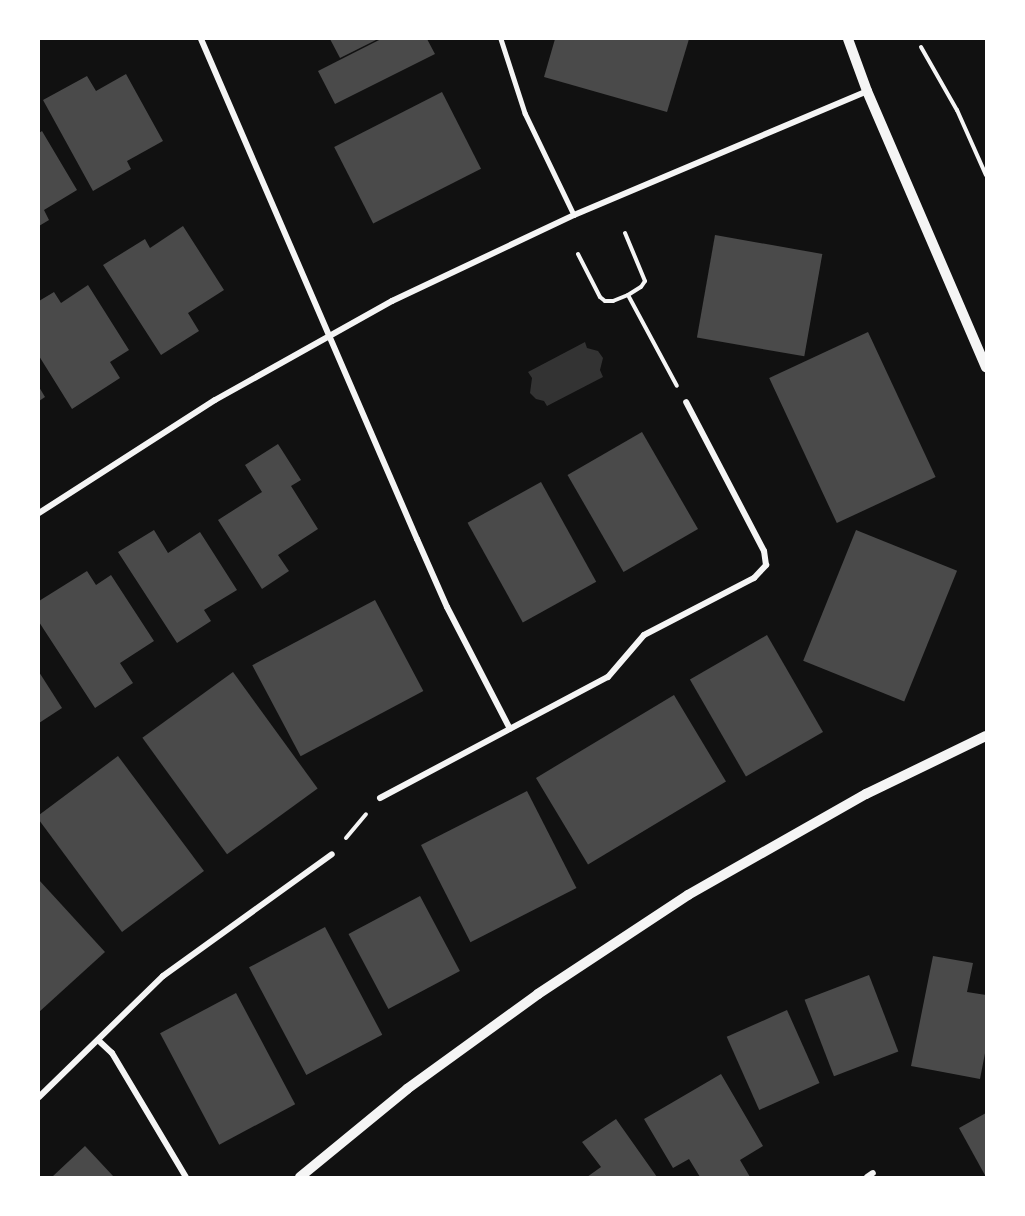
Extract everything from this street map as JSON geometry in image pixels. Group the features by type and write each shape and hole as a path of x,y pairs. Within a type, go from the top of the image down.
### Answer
{"street":[{"path":"201,39 327,336 447,607 510,729"},
{"path":"848,39 867,91 986,367"},
{"path":"39,513 136,448 327,336 463,266 573,215 867,91"},
{"path":"380,798 608,677 644,635 754,578 766,565 764,551 686,402"},
{"path":"300,1177 407,1089 528,1001 688,895 866,794 986,736"},
{"path":"39,1097 163,976 332,855"},
{"path":"98,1040 112,1053 186,1177"}],"lane":[{"path":"501,39 525,113 573,215"}],"path":[{"path":"921,47 957,110 986,175"},
{"path":"578,254 600,297 605,301 613,301 628,295 641,287 645,281 625,233"},
{"path":"628,295 686,402"},
{"path":"332,855 380,798"}],"shaded area":[{"path":"585,342 587,348 598,351 603,358 600,370 603,377 547,406 544,401 536,399 530,393 532,378 528,372"}],"building":[{"path":"330,39 378,39 340,58"},
{"path":"381,39 427,39 435,54 335,104 318,71"},
{"path":"555,39 689,39 667,112 544,77"},
{"path":"126,74 163,141 127,161 131,169 93,191 43,100 87,76 96,91"},
{"path":"442,92 481,169 373,224 334,147"},
{"path":"42,131 77,190 44,210 49,220 39,226 39,133"},
{"path":"183,226 224,290 188,313 199,331 161,355 103,265 145,239 150,248"},
{"path":"715,235 822,254 804,356 697,337"},
{"path":"88,285 129,350 110,362 120,378 72,409 39,356 39,301 54,292 61,303"},
{"path":"868,332 936,477 837,523 769,378"},
{"path":"39,387 45,397 39,401"},
{"path":"642,432 698,529 624,572 568,475"},
{"path":"278,444 301,480 291,486 318,529 278,555 289,571 262,589 218,520 262,492 245,465"},
{"path":"541,482 596,582 523,622 468,523"},
{"path":"154,530 168,553 200,532 237,590 204,610 211,621 177,643 118,552"},
{"path":"856,530 957,571 904,702 803,661"},
{"path":"87,571 96,585 111,575 154,641 120,663 133,683 95,708 39,622 39,601"},
{"path":"375,600 423,691 301,756 252,665"},
{"path":"767,635 823,732 746,776 690,680"},
{"path":"39,672 62,708 39,723"},
{"path":"233,672 318,788 227,854 142,738"},
{"path":"674,695 726,782 588,864 536,778"},
{"path":"118,756 204,871 122,932 39,820 39,815"},
{"path":"527,791 576,888 470,942 421,845"},
{"path":"39,880 105,952 39,1012"},
{"path":"420,896 460,971 388,1009 348,934"},
{"path":"325,927 382,1035 306,1075 249,967"},
{"path":"933,956 973,963 967,992 986,995 986,1048 980,1079 911,1066"},
{"path":"869,975 898,1052 834,1076 805,1000"},
{"path":"236,993 295,1104 219,1145 160,1033"},
{"path":"787,1010 820,1083 759,1110 727,1037"},
{"path":"721,1074 763,1146 740,1160 750,1177 700,1177 689,1159 673,1168 644,1119"},
{"path":"986,1113 986,1177 959,1128"},
{"path":"616,1119 657,1177 587,1177 601,1167 582,1142"},
{"path":"85,1146 114,1177 52,1177"}]}
